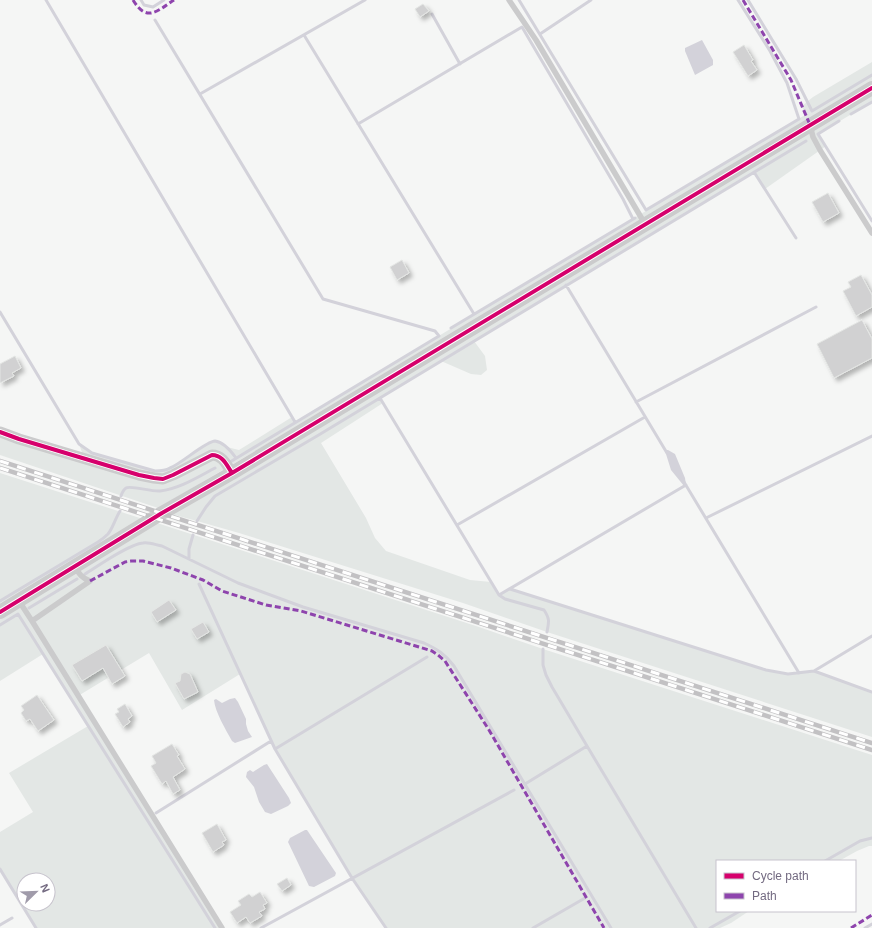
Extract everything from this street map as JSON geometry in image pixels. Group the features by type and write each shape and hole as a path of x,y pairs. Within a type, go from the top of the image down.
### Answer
{"street":[{"path":"0,612 162,513 232,473 872,88"},
{"path":"0,432 139,475 154,478 164,479 212,455 219,456 226,463 232,473"}],"lane":[{"path":"509,0 536,40 646,225"},
{"path":"810,125 813,137 820,150 872,233"},
{"path":"32,621 90,581 84,578 75,567"},
{"path":"19,600 222,928"}],"shaded area":[{"path":"702,40 713,60 713,65 695,75 685,48"},
{"path":"872,62 872,82 448,338 158,508 0,455 0,432 84,458 79,444 92,453 155,471 164,471 172,468 206,444 213,441 220,442 227,447 239,450 292,417 296,422 805,115 802,106 813,97"},
{"path":"872,95 872,102 818,134 826,146 765,189 754,172 474,341 485,356 487,370 481,375 471,374 441,361 380,398 383,403 321,443 366,518 375,538 386,551 470,580 491,582 500,595 510,589 766,670 788,674 814,671 872,692 872,737 547,632 463,603 239,533 171,514"},
{"path":"665,450 675,454 685,478 686,485 684,486 671,470"},
{"path":"0,473 143,519 0,606"},
{"path":"157,523 872,755 872,846 857,851 841,860 716,860 716,912 748,912 731,923 720,928 386,928 352,878 275,749 240,674 182,710 149,653 78,696 222,928 36,928 26,912 56,912 56,872 16,872 16,895 0,869 0,832 33,812 9,773 88,726 43,654 0,681 0,618"},
{"path":"235,698 246,719 248,731 252,737 235,743 232,741 221,721 216,710 214,700 216,699 222,703"},
{"path":"267,764 291,803 271,814 265,812 259,802 254,787 246,777 247,772 250,770 253,772"},
{"path":"307,830 336,873 335,876 314,887 309,886 288,842 290,838"}],"building":[{"path":"423,4 429,11 420,17 415,9"},
{"path":"744,45 757,70 748,76 733,52"},
{"path":"828,193 839,213 823,222 812,202"},
{"path":"402,260 409,273 397,280 390,267"},
{"path":"861,275 872,295 872,307 856,316 843,291 851,287 848,282"},
{"path":"862,320 872,339 872,358 834,378 817,344"},
{"path":"15,356 21,368 12,373 14,376 0,383 0,364"},
{"path":"169,600 176,610 157,622 151,612"},
{"path":"203,622 209,632 197,639 191,629"},
{"path":"106,645 125,676 112,684 103,668 82,681 72,665"},
{"path":"185,672 190,674 198,692 184,699 175,683 180,681 181,674"},
{"path":"37,695 54,720 38,731 30,719 26,721 21,713 24,710 21,706"},
{"path":"125,704 132,716 128,719 130,722 123,727 115,714 119,712 117,709"},
{"path":"172,744 185,769 173,777 180,790 173,794 166,781 162,784 151,766 156,763 152,756"},
{"path":"217,824 226,840 222,842 224,845 213,852 202,833"},
{"path":"287,878 291,885 282,891 277,884"},
{"path":"260,892 267,903 263,905 265,909 259,912 262,916 250,923 246,917 237,923 230,912 241,905 238,901 249,894 252,897"}],"waterway":[{"path":"46,0 295,422"},
{"path":"141,0 144,5 153,7 164,0"},
{"path":"200,94 365,0"},
{"path":"519,0 646,210 799,119 787,83 770,51 738,0"},
{"path":"540,34 591,0"},
{"path":"748,0 796,79 812,111 872,75"},
{"path":"432,14 460,64"},
{"path":"155,20 323,299 435,331 439,336 230,462"},
{"path":"358,124 522,27 623,199 633,219"},
{"path":"304,35 474,314"},
{"path":"851,114 872,102"},
{"path":"839,121 818,134 872,221"},
{"path":"197,521 215,496 806,141"},
{"path":"754,172 796,238"},
{"path":"451,328 635,218"},
{"path":"566,285 667,453"},
{"path":"636,402 816,307"},
{"path":"0,312 79,444 92,453 155,471 161,471 175,466 206,445 215,441 224,445 236,458"},
{"path":"380,398 499,595 505,599 544,610 548,621 547,632"},
{"path":"457,525 645,417"},
{"path":"706,518 872,436"},
{"path":"121,496 124,490 128,487 156,491 174,488 215,468"},
{"path":"684,482 799,673"},
{"path":"499,595 686,485"},
{"path":"0,601 98,542 110,532 120,511"},
{"path":"189,559 189,549 193,535"},
{"path":"85,574 137,544 148,543 162,546 238,583 303,607 424,643 437,650 454,666 611,928"},
{"path":"29,608 77,579"},
{"path":"199,584 275,749 352,878 386,928"},
{"path":"510,589 766,670 788,674 814,671 872,692"},
{"path":"0,625 18,614 215,928"},
{"path":"814,671 872,636"},
{"path":"543,649 543,665 546,675 587,746"},
{"path":"275,749 427,657"},
{"path":"156,813 271,741"},
{"path":"525,784 587,746 696,928"},
{"path":"261,928 514,790"},
{"path":"827,860 860,841 872,838"},
{"path":"0,869 36,928"},
{"path":"533,928 585,898"},
{"path":"710,928 738,912"},
{"path":"0,925 12,918"},
{"path":"865,928 872,924"}],"railway":[{"path":"0,461 872,743"},
{"path":"0,468 872,750"}],"marked path":[{"path":"133,0 138,7 148,13 157,11 174,0"},
{"path":"743,0 791,80 810,125"},
{"path":"90,581 125,562 143,561 171,568 203,580 222,591 266,605 301,611 432,651 438,655 445,661 489,730 604,928"},
{"path":"851,928 872,915"}],"cycle path":[{"path":"0,612 162,513 232,473 872,88"},
{"path":"0,432 139,475 154,478 163,479 212,455 216,455 222,459 232,473"}]}
